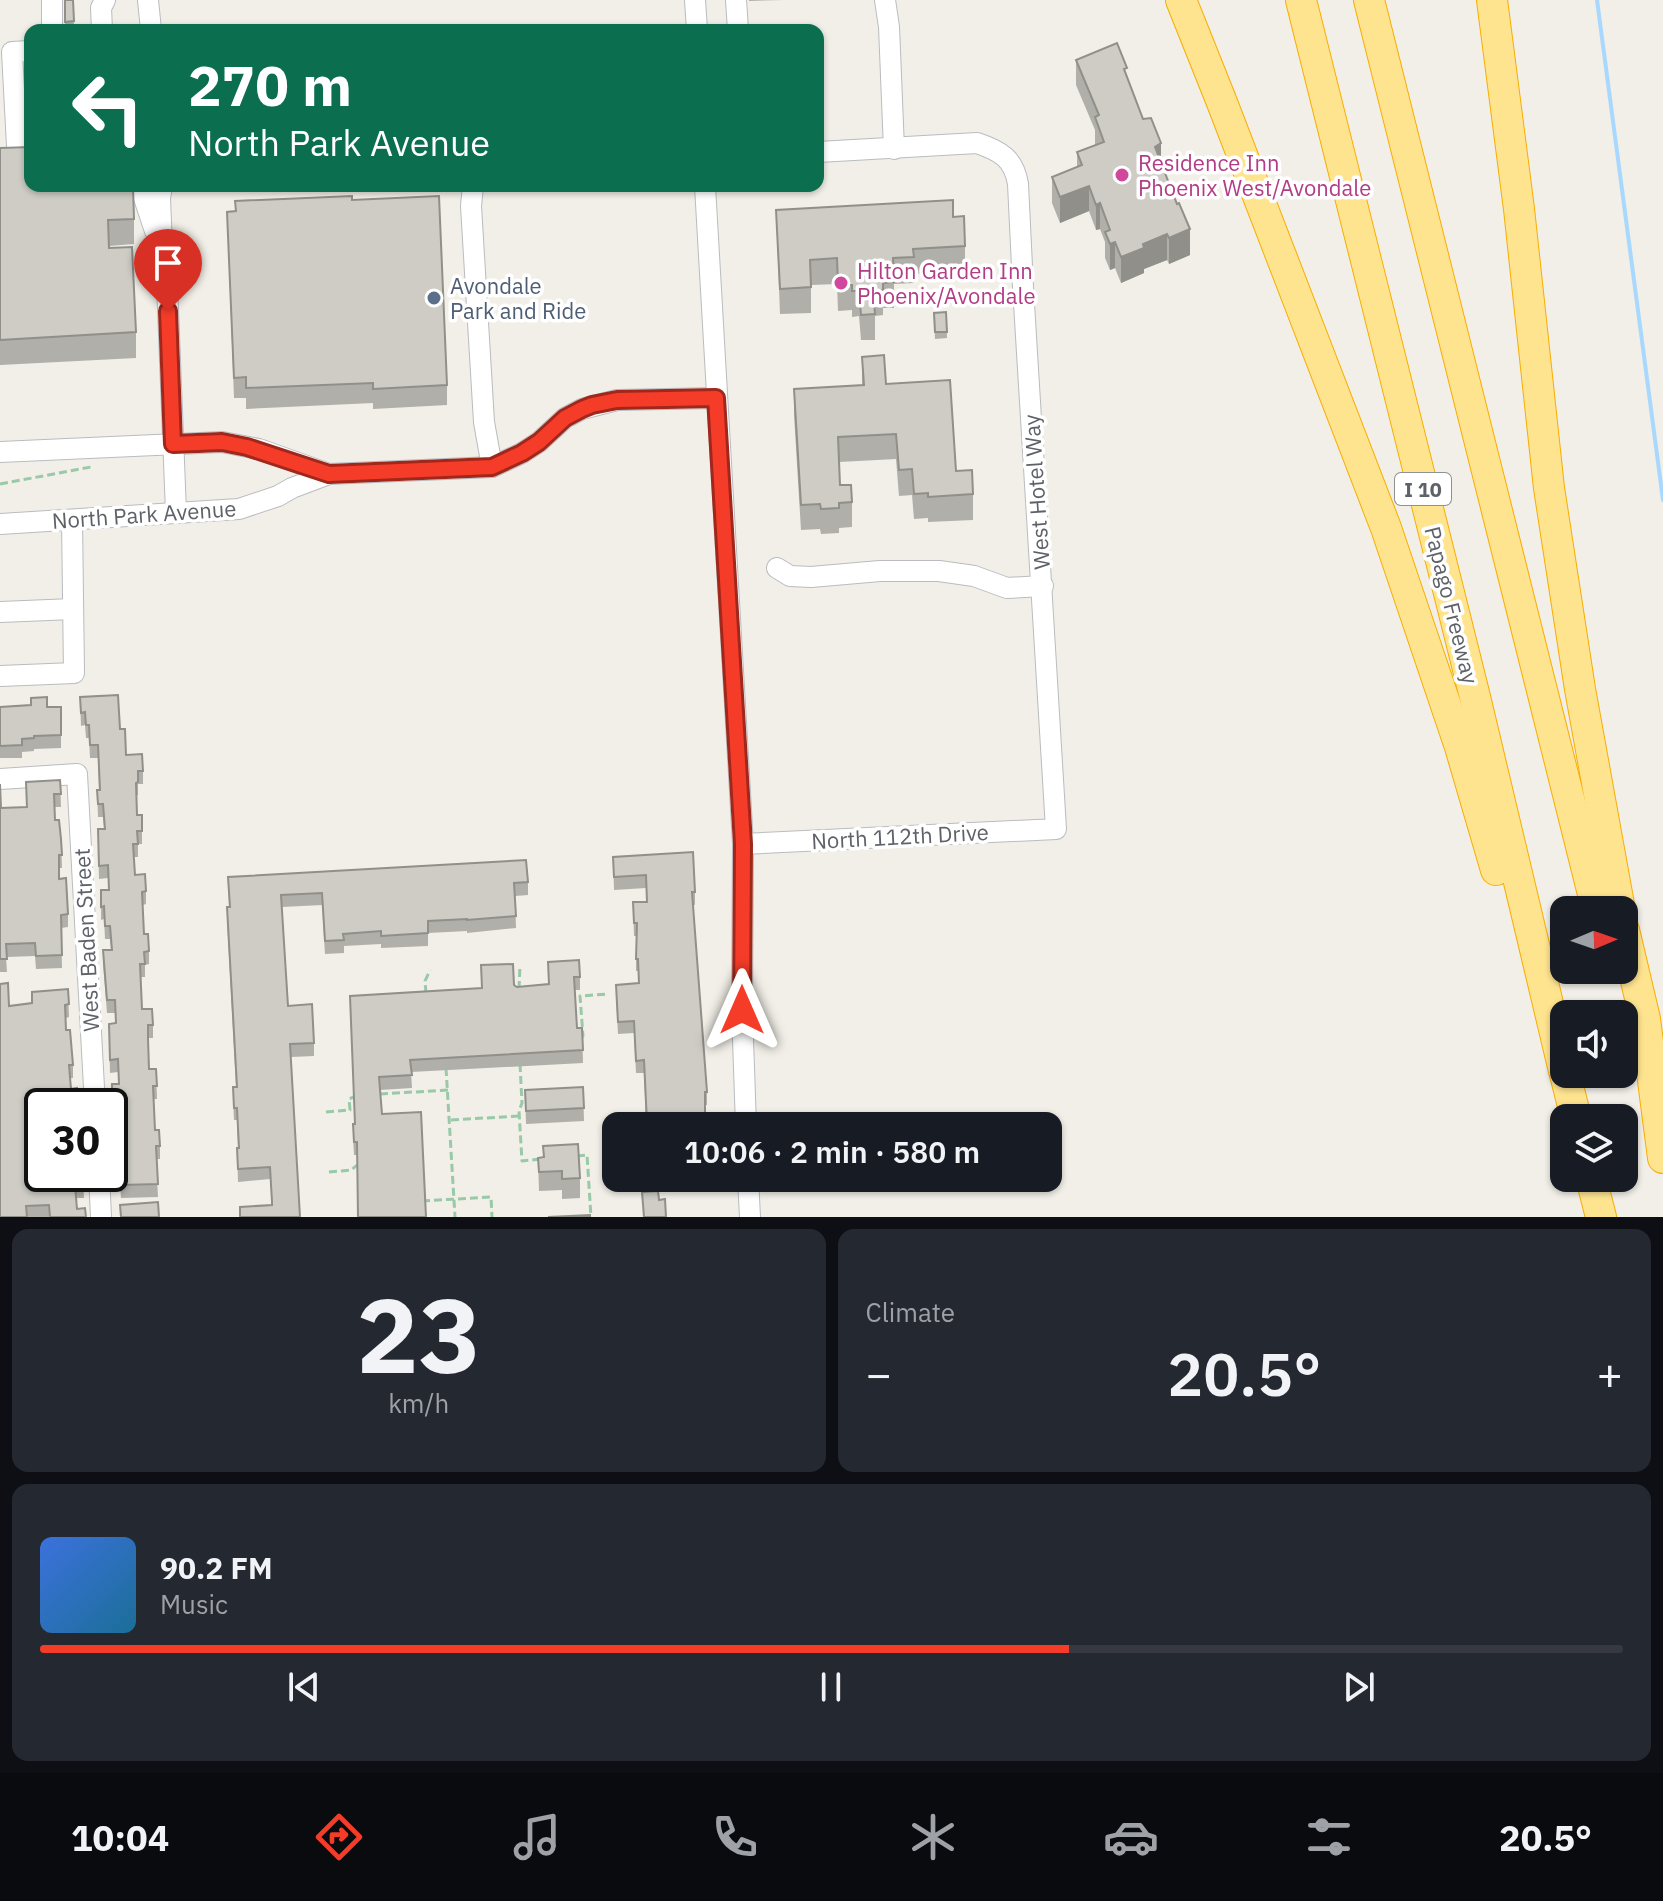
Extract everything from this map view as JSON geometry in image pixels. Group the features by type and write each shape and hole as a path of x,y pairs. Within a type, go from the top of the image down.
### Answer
{"highway":[{"path":"1181,0 1386,528 1460,747 1504,895 1541,979"},
{"name":"Papago Freeway","path":"1301,0 1475,697 1550,1015"},
{"path":"1369,0 1593,896"},
{"path":"1492,0 1519,209 1549,488 1575,659 1617,896"},
{"path":"1637,984 1645,1019 1663,1158"},
{"path":"1638,1071 1663,1171"},
{"path":"1595,1192 1601,1217"}],"street":[{"path":"52,0 52,24"},
{"path":"139,24 141,0"},
{"path":"148,0 150,24"},
{"path":"695,0 697,24"},
{"path":"736,0 738,24"},
{"path":"824,152 894,149 885,0"},
{"path":"100,3 102,24"},
{"path":"16,146 21,51"},
{"name":"West Hotel Way","path":"894,149 977,143 1007,158 1016,169 1056,829"},
{"path":"142,192 162,246"},
{"path":"161,192 176,512"},
{"path":"472,192 484,422 492,467"},
{"path":"705,192 743,844 742,1010 746,1112"},
{"name":"North Park Avenue","path":"0,524 239,509 329,474 492,467 522,453 565,418 592,405 617,400 716,398"},
{"name":"North Park Avenue","path":"0,452 222,442 329,474"},
{"path":"0,676 74,673 72,520"},
{"path":"777,568 790,576 811,577 880,571 939,571 974,576 1007,588 1043,586"},
{"path":"0,612 73,609"},
{"name":"West Baden Street","path":"0,779 77,774 94,1088"},
{"name":"North 112th Drive","path":"743,844 1056,829"},
{"path":"100,1192 101,1217"},
{"path":"749,1192 750,1217"}],"path":[{"path":"0,484 103,464"},
{"path":"519,1000 520,965"},
{"path":"427,997 424,987 430,970"},
{"path":"582,1038 580,996 608,994"},
{"path":"520,1058 522,1161 543,1159"},
{"path":"446,1066 455,1217"},
{"path":"377,1094 448,1090"},
{"path":"326,1112 350,1110 349,1099 365,1095"},
{"path":"449,1120 519,1116"},
{"path":"572,1156 587,1155 591,1217"},
{"path":"329,1172 351,1170 359,1162 372,1161"},
{"path":"409,1201 491,1197 492,1217"}],"building":[{"path":"65,0 73,0 74,21 65,22"},
{"name":"Residence Inn Phoenix West/Avondale","path":"1117,43 1143,119 1151,118 1161,143 1155,147 1190,229 1169,238 1167,234 1121,257 1115,242 1110,244 1105,232 1110,230 1100,203 1096,205 1089,186 1060,197 1052,177 1082,165 1077,152 1104,142 1095,117 1099,115 1076,60"},
{"path":"24,147 24,192 133,192 134,219 108,220 109,248 132,247 136,332 0,340 0,148"},
{"path":"352,196 352,200 439,196 447,385 373,389 373,383 246,388 246,377 234,378 227,212 236,211 235,201"},
{"name":"Hilton Garden Inn Phoenix/Avondale","path":"953,200 953,217 964,216 965,246 913,249 914,257 893,258 894,282 883,283 883,290 873,290 875,314 861,315 859,291 852,291 852,285 838,285 837,258 810,260 811,287 780,289 776,210"},
{"path":"946,312 947,332 935,332 934,313"},
{"path":"884,355 886,384 950,380 956,471 972,470 973,494 928,497 928,493 914,494 912,469 899,470 896,434 838,437 840,485 851,485 852,502 839,503 839,508 821,509 820,504 801,505 794,389 864,385 862,357"},
{"path":"118,695 120,729 125,729 126,755 142,754 143,771 138,771 136,783 137,815 142,815 142,831 137,831 138,844 133,844 135,875 145,874 146,891 142,892 144,934 148,934 149,951 144,952 145,964 140,964 142,1009 152,1009 153,1025 148,1025 149,1069 156,1069 157,1086 153,1086 155,1130 159,1130 160,1146 156,1146 158,1184 128,1185 128,1088 112,1088 112,1084 119,1084 118,1059 110,1060 109,1024 116,1023 115,1000 107,1000 103,950 112,950 110,926 105,926 104,906 101,907 101,890 109,890 108,865 99,866 98,829 105,829 103,804 98,804 98,745 90,745 89,725 86,725 85,712 81,713 80,697"},
{"path":"47,697 47,707 61,707 61,735 34,736 22,739 22,745 0,746 0,707 31,705 31,698"},
{"path":"60,780 61,794 54,794 55,820 59,820 61,839 59,879 66,878 68,914 61,915 62,955 36,956 35,943 6,944 7,959 0,959 0,784 1,808 27,807 26,782"},
{"path":"693,852 695,892 692,892 707,1092 705,1112 646,1112 644,1060 636,1061 634,1021 618,1022 616,985 639,983 637,923 634,923 633,902 647,902 646,875 614,877 613,857"},
{"path":"526,860 528,882 514,883 516,916 428,921 428,933 381,936 381,931 343,934 344,940 325,941 322,893 281,895 288,1006 312,1004 314,1043 290,1044 300,1217 240,1217 240,1207 272,1205 272,1202 270,1167 238,1169 228,877"},
{"path":"579,960 580,977 574,977 577,1028 582,1028 583,1050 410,1060 412,1075 379,1077 382,1114 421,1112 426,1217 358,1217 350,996 482,988 481,965 513,964 514,985 517,987 549,984 548,962"},
{"path":"8,983 9,1006 32,1003 32,992 68,989 69,1004 65,1005 73,1065 69,1065 71,1088 24,1088 24,1192 76,1192 77,1209 85,1208 86,1217 50,1217 49,1205 26,1206 27,1217 0,1217 0,984"},
{"path":"583,1087 584,1108 526,1111 525,1090"},
{"path":"578,1144 580,1178 562,1179 562,1171 539,1172 538,1158 544,1157 543,1146"},
{"path":"642,1192 658,1192 659,1200 665,1199 666,1217 644,1217"},
{"path":"158,1202 159,1217 121,1217 120,1205"},
{"path":"590,1215 590,1217 548,1217"}],"waterway":[{"path":"1597,0 1663,500"}],"place":[{"name":"Residence Inn Phoenix West/Avondale","path":"1122,175"},
{"name":"Hilton Garden Inn Phoenix/Avondale","path":"841,283"},
{"name":"Avondale Park and Ride","path":"434,298"}],"route":[{"path":"168,311 173,444 222,442 259,449 329,474 492,467 513,459 539,442 565,418 592,405 617,400 716,398 743,844 742,1010"}]}
